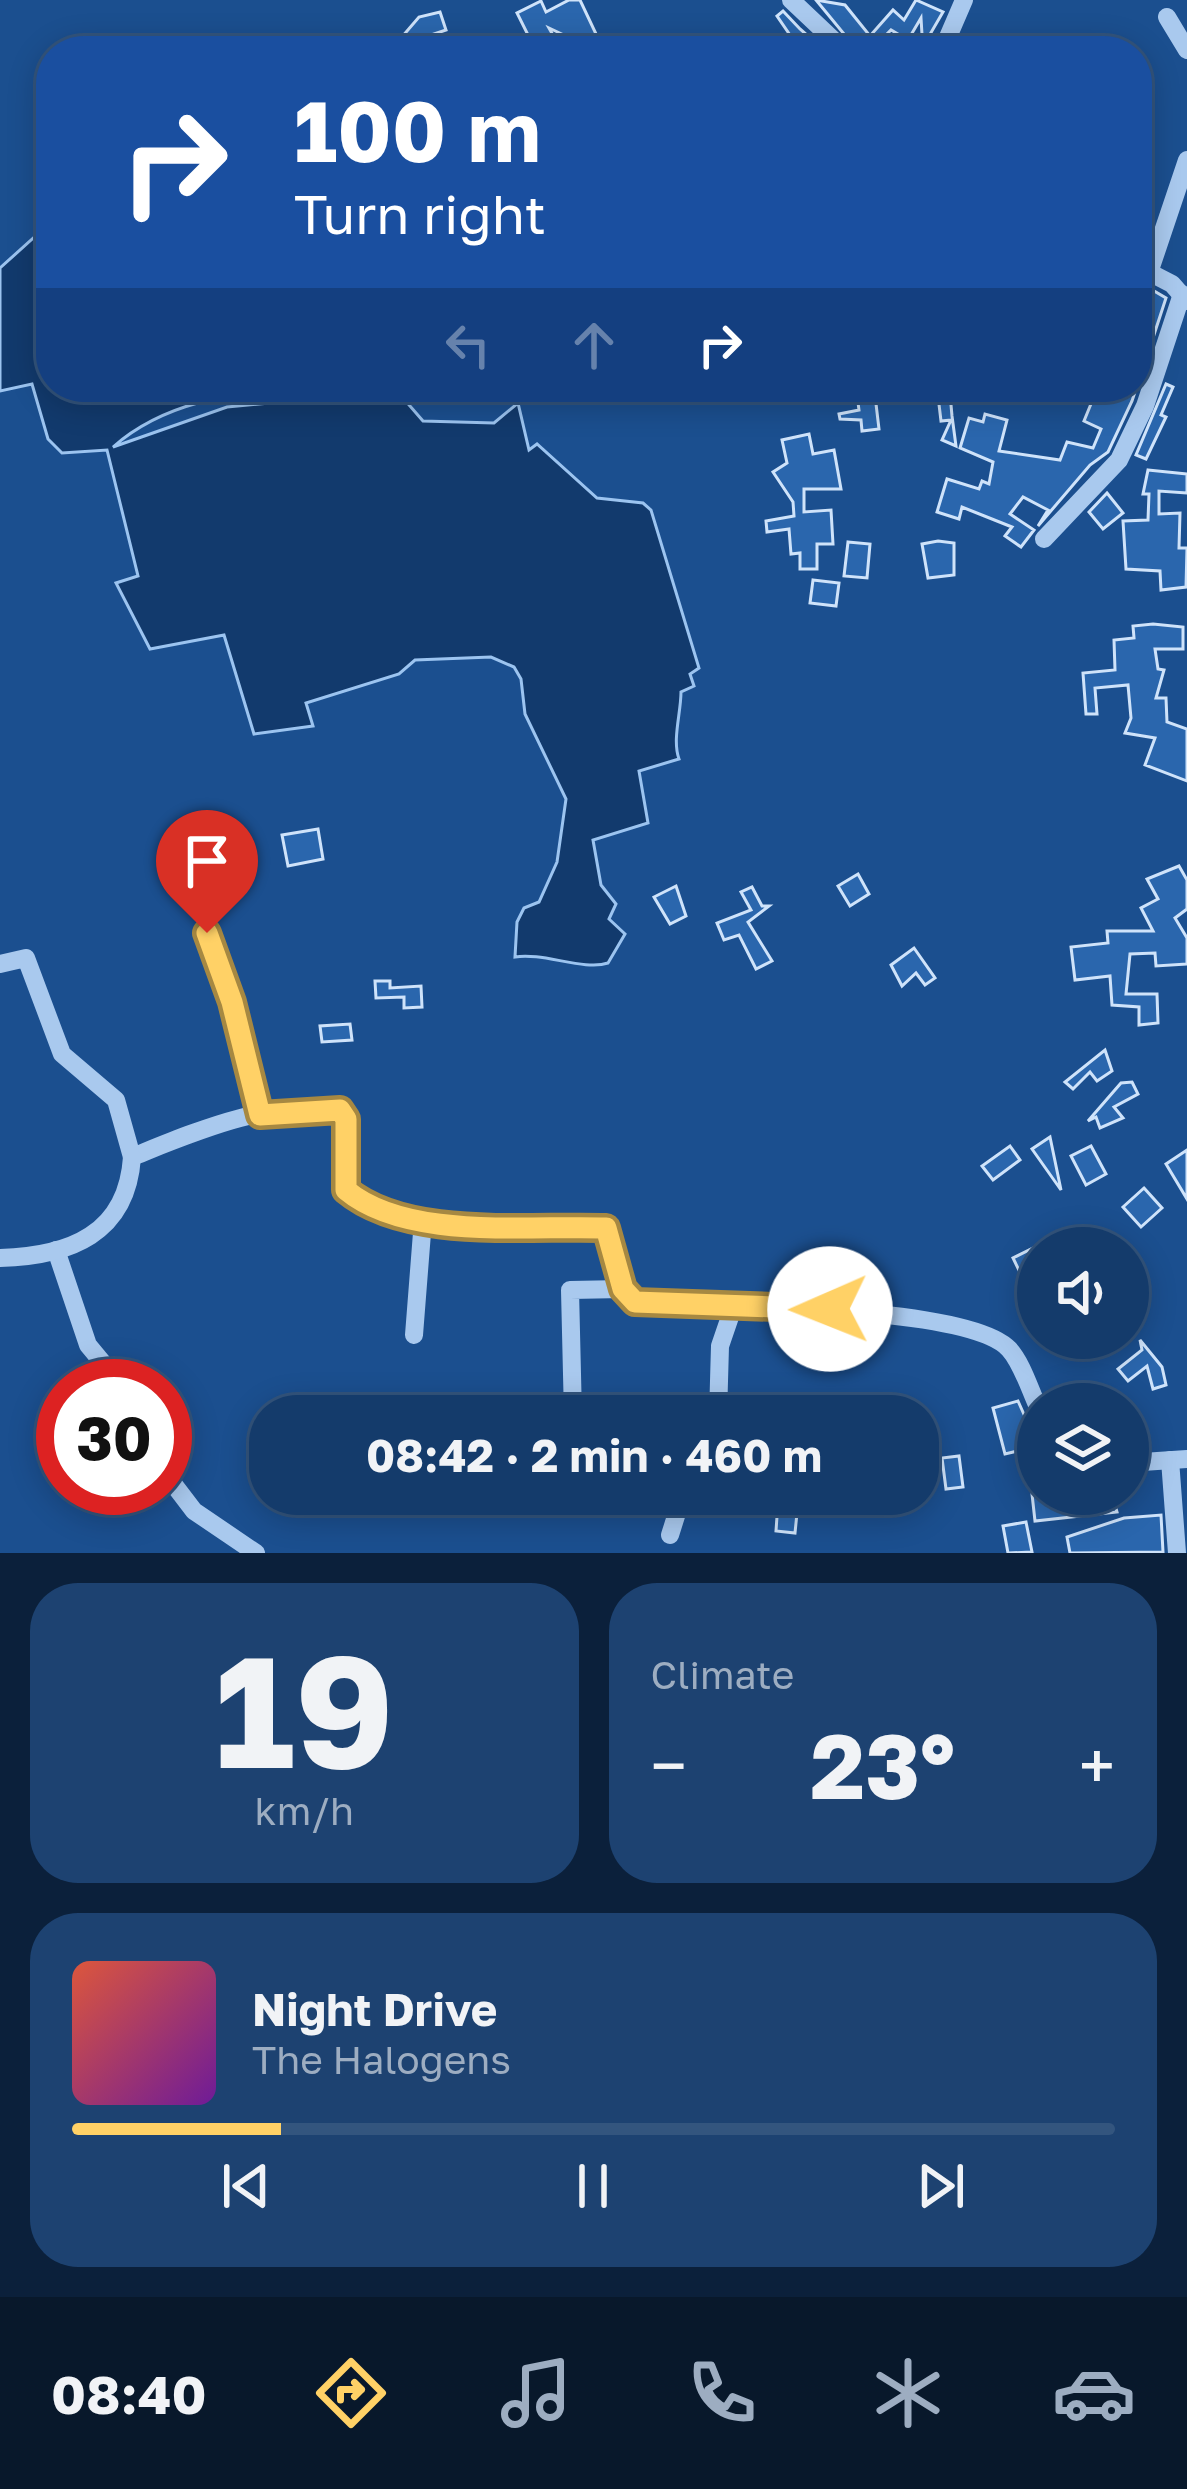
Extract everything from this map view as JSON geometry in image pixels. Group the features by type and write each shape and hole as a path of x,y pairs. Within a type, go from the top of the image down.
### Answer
{"street":[{"path":"791,0 828,36"},
{"path":"948,36 964,0"},
{"path":"1167,17 1187,50"},
{"path":"1152,246 1187,160"},
{"path":"1152,275 1184,298 1152,384"},
{"path":"1044,539 1119,460 1145,402"},
{"path":"207,933 232,1002 260,1115"},
{"path":"0,964 26,958 62,1054 116,1100 132,1157 130,1190 105,1227 56,1250 0,1258"},
{"path":"132,1157 217,1123 340,1110 346,1119 346,1190 375,1209 423,1220 606,1228 623,1289 635,1302 864,1311 988,1334 1011,1350 1027,1383"},
{"path":"414,1335 423,1220"},
{"path":"56,1250 88,1345 100,1359"},
{"path":"572,1395 570,1290 623,1289"},
{"path":"718,1395 719,1346 733,1308"},
{"path":"1177,1553 1178,1460"},
{"path":"192,1508 256,1553"},
{"path":"670,1534 676,1515"}],"water":[{"path":"36,236 36,398 32,384 0,391 0,268"},
{"path":"37,402 202,402 154,420 113,447 227,407 407,402 423,421 494,423 518,403 529,450 537,444 597,498 643,503 651,510 699,668 690,674 694,686 681,692 679,759 639,771 648,823 593,840 601,885 616,904 609,919 625,934 608,963 515,957 517,922 524,908 539,902 557,862 566,799 525,714 521,679 514,667 491,657 415,660 399,674 306,703 313,726 254,734 224,635 150,649 116,583 138,576 107,450 62,453 48,439"}],"building":[{"path":"569,0 580,0 597,36 566,36 549,28 554,36 528,36 517,13 541,1 546,12"},
{"path":"816,0 845,5 870,36 846,36"},
{"path":"916,0 943,12 929,36 922,36 921,18 910,36 891,30 885,36 870,36 893,10 904,20"},
{"path":"783,11 808,36 791,36 777,16"},
{"path":"440,12 446,30 403,36 419,17"},
{"path":"1152,290 1166,298 1152,341"},
{"path":"1166,384 1173,387 1161,415 1166,417 1146,459 1136,455"},
{"path":"858,402 876,402 879,429 862,431 861,420 840,419 839,414 859,410"},
{"path":"939,402 951,402 956,446 942,440 951,420 941,421"},
{"path":"1092,402 1132,402 1108,452 1090,465 1038,526 1048,510 1023,497 1010,514 1034,530 1021,547 1005,536 1012,527 962,507 959,519 937,512 947,479 979,489 982,481 989,484 993,462 960,448 969,418 983,422 985,414 1007,420 999,451 1060,460 1067,442 1093,448 1101,429 1084,421"},
{"path":"809,434 813,454 834,450 841,489 804,489 804,512 831,510 833,544 817,544 817,569 800,569 800,553 791,554 789,529 767,532 766,521 794,516 793,502 773,472 787,463 782,440"},
{"path":"1148,470 1187,474 1187,493 1159,491 1159,514 1180,513 1179,548 1187,548 1186,587 1161,590 1160,571 1126,569 1123,521 1148,520 1149,494 1143,494"},
{"path":"1107,493 1123,513 1103,529 1089,512"},
{"path":"848,542 870,544 867,578 844,576"},
{"path":"954,543 954,575 928,578 922,544"},
{"path":"813,580 839,583 836,606 810,603"},
{"path":"1133,626 1183,627 1183,649 1155,649 1158,669 1164,670 1156,698 1166,698 1167,722 1187,729 1187,781 1145,765 1155,738 1125,733 1131,718 1128,685 1095,688 1097,714 1086,714 1083,673 1115,670 1114,640 1134,638"},
{"path":"318,829 323,859 288,866 282,835"},
{"path":"1179,866 1187,880 1187,909 1175,918 1187,938 1187,964 1156,966 1155,953 1130,954 1126,994 1157,994 1158,1023 1139,1025 1139,1007 1112,1005 1110,976 1075,980 1071,947 1108,943 1107,931 1153,931 1141,908 1158,899 1147,879"},
{"path":"858,874 869,894 850,906 838,886"},
{"path":"676,886 686,916 670,924 654,897"},
{"path":"752,887 762,906 769,906 748,922 772,961 756,969 739,935 724,940 717,923 751,910 741,892"},
{"path":"914,948 935,978 925,985 916,973 902,986 891,965"},
{"path":"375,981 390,981 390,988 421,986 422,1007 404,1008 404,997 376,998"},
{"path":"350,1024 352,1040 322,1042 320,1026"},
{"path":"1105,1050 1112,1071 1097,1081 1090,1072 1073,1089 1065,1082"},
{"path":"1132,1082 1138,1094 1114,1107 1123,1118 1100,1128 1096,1117 1088,1121 1121,1083"},
{"path":"1050,1137 1061,1190 1032,1149"},
{"path":"1010,1146 1020,1160 993,1180 982,1166"},
{"path":"1091,1146 1106,1174 1086,1185 1071,1156"},
{"path":"1187,1150 1187,1199 1166,1164"},
{"path":"1144,1188 1162,1208 1141,1227 1123,1207"},
{"path":"1149,1351 1162,1367 1166,1385 1153,1389 1147,1366 1128,1381 1118,1369 1131,1359 1149,1359"},
{"path":"1017,1401 1017,1451 1005,1454 993,1408"},
{"path":"959,1456 963,1487 946,1489 942,1458"},
{"path":"777,1515 797,1515 795,1533 776,1531"},
{"path":"1034,1515 1090,1515 1035,1521"},
{"path":"1161,1515 1163,1552 1070,1553 1067,1537 1124,1518"},
{"path":"1026,1522 1032,1552 1008,1553 1003,1526"}],"route":[{"path":"207,933 232,1002 260,1115 294,1109 340,1110 346,1119 346,1190 360,1202 390,1214 446,1223 606,1228 623,1289 635,1302 830,1309"}]}
